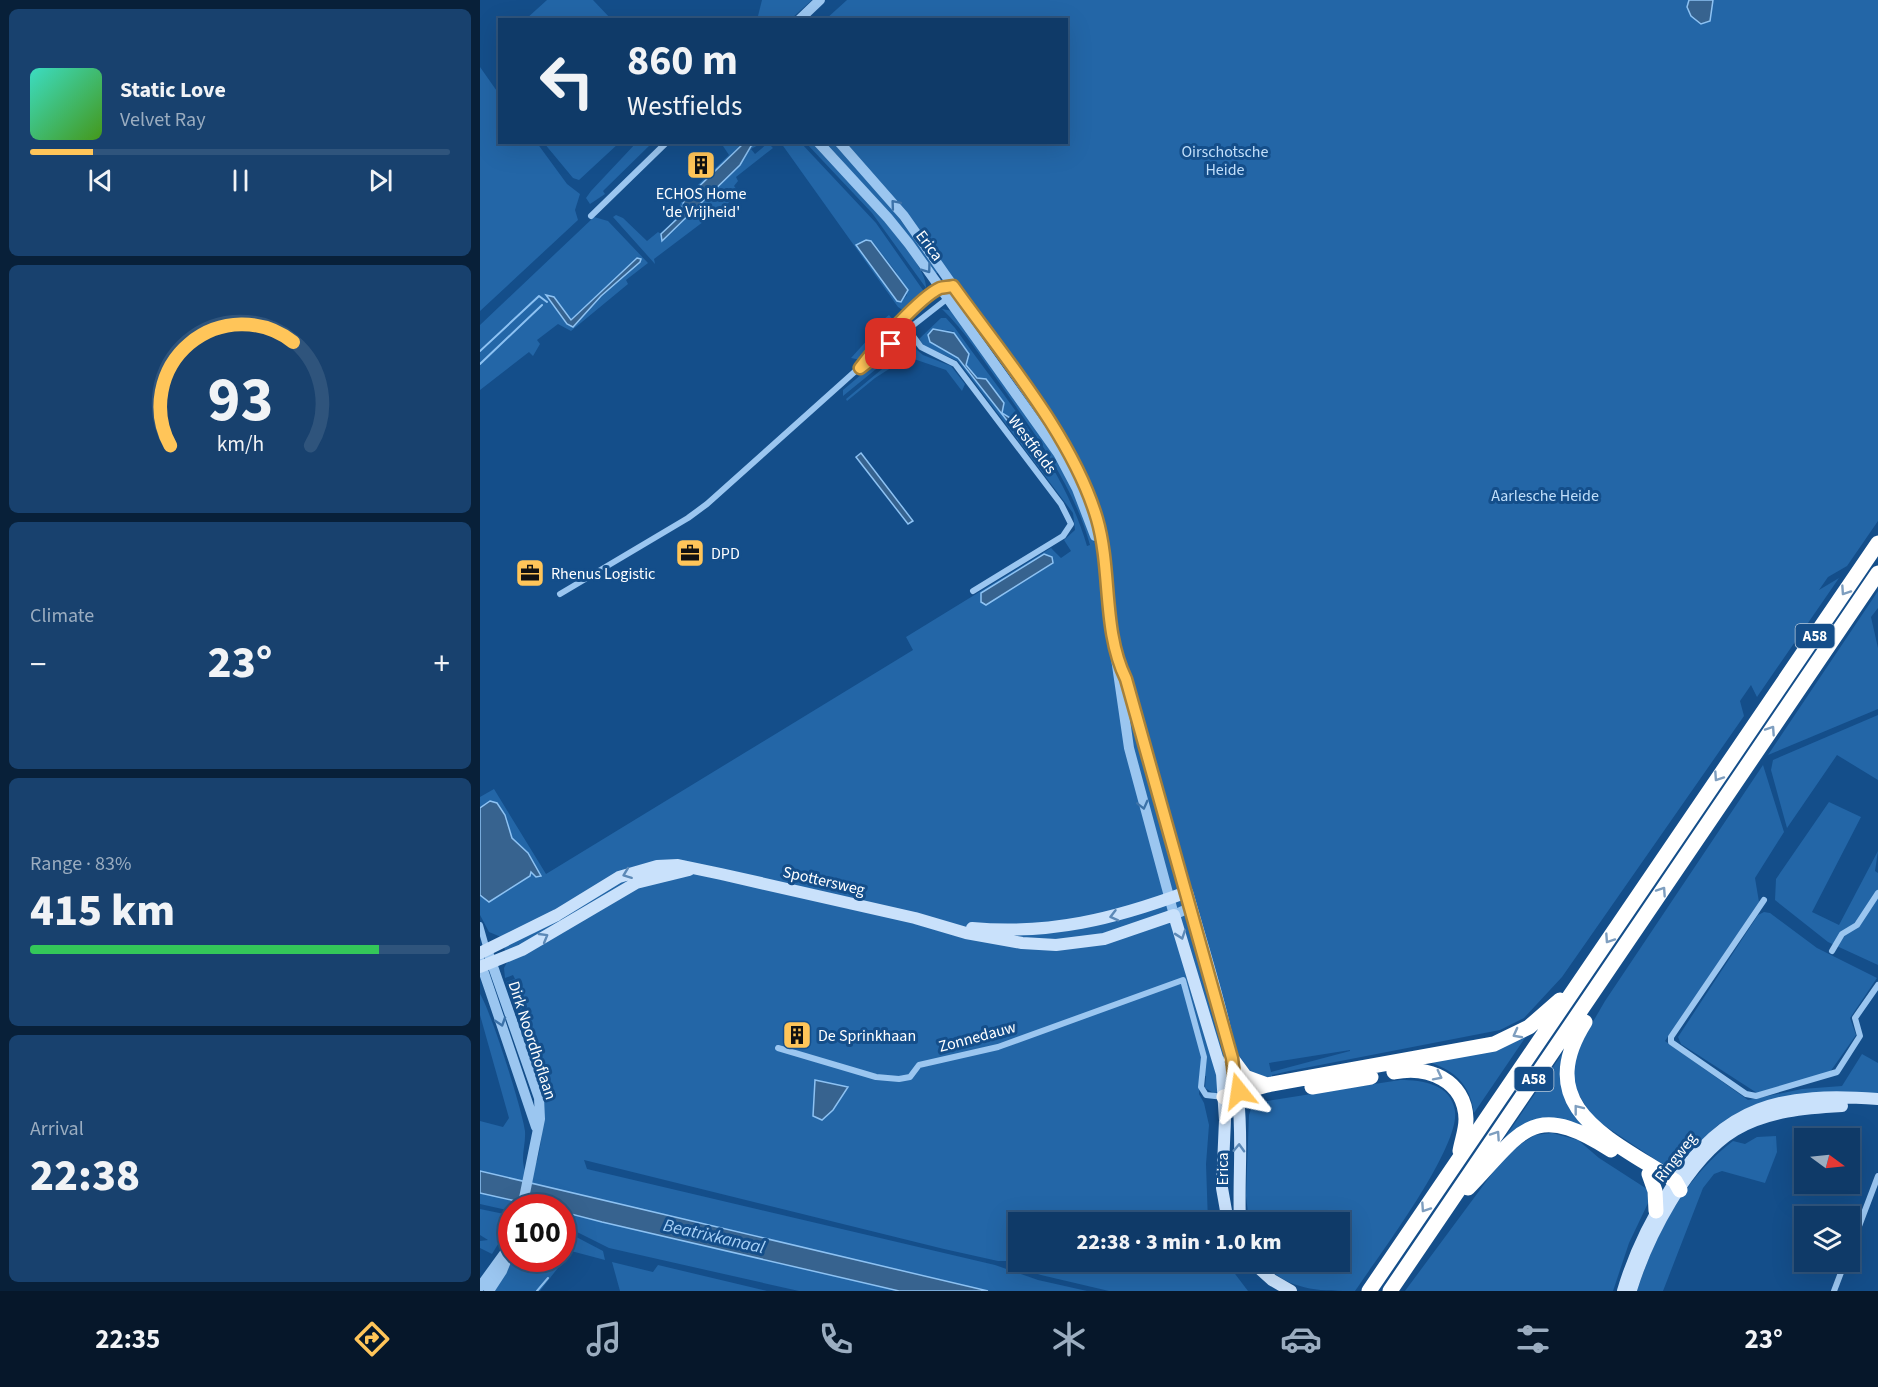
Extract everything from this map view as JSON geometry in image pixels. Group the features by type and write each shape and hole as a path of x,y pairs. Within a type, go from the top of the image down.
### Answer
{"highway":[{"name":"A58","path":"1369,1291 1878,543"},
{"name":"A58","path":"1390,1291 1878,573"},
{"name":"A58","path":"1629,940 1601,996 1575,1037 1567,1059 1566,1082 1573,1104 1590,1123 1675,1187"},
{"name":"A58","path":"1233,1095 1267,1085 1494,1044 1529,1027 1578,984"},
{"path":"1232,1058 1245,1077 1267,1085"},
{"name":"A58","path":"1233,1095 1409,1069 1425,1070 1447,1081 1464,1105 1466,1124 1458,1160"},
{"name":"A58","path":"1439,1218 1508,1143 1520,1134 1541,1126 1560,1125 1579,1131 1649,1174 1675,1187"},
{"path":"1649,1174 1656,1197 1656,1211"}],"main road":[{"name":"Spottersweg","path":"483,960 522,950 636,883 693,869 947,926 1002,941 1056,945 1104,939 1174,915"},
{"name":"Spottersweg","path":"947,926 998,930 1063,928 1186,892"},
{"name":"Erica","path":"1186,892 1232,1058 1239,1212"},
{"name":"Erica","path":"1174,915 1213,1037 1222,1074 1233,1095 1222,1188 1226,1212"},
{"name":"Ringweg","path":"1623,1291 1637,1249 1656,1211 1705,1143 1742,1115 1771,1106 1804,1100 1878,1099"},
{"name":"Ringweg","path":"1631,1291 1675,1187 1713,1148 1743,1126 1798,1110 1841,1106 1878,1107"},
{"path":"1263,1272 1291,1291"}],"street":[{"path":"801,18 820,0"},
{"path":"591,216 665,144"},
{"name":"Erica","path":"820,144 888,218 948,298 1070,474 1089,520 1103,566"},
{"name":"Erica","path":"841,144 895,203 1072,458 1097,518 1102,538 1103,566 1119,664 1119,687 1129,748 1174,915"},
{"path":"860,368 902,321 940,288 953,286"},
{"path":"560,594 688,519 860,368 948,298 953,286"},
{"name":"Westfields","path":"902,321 921,347 955,364 1061,504 1071,524 1063,536 973,591"},
{"name":"Erica","path":"1119,664 1126,679 1186,892"},
{"path":"1832,951 1842,934 1857,925 1878,893"},
{"path":"1764,900 1671,1037 1671,1042 1746,1094 1756,1096 1837,1072 1860,1036 1855,1018 1878,985"},
{"name":"Spottersweg","path":"1174,915 1191,907"},
{"path":"480,925 483,960"},
{"name":"Dirk Noordhoflaan","path":"483,960 536,1127 532,1163 525,1194"},
{"name":"Zonnedauw","path":"778,1048 876,1077 899,1079 910,1077 919,1065 998,1047 1183,980 1205,1062 1201,1087 1206,1095 1233,1095"},
{"path":"1860,1224 1878,1176"},
{"path":"480,1287 498,1262"},
{"path":"489,1291 501,1272"},
{"path":"1834,1291 1841,1272"}],"green space":[{"path":"547,0 593,0 610,18 527,18"},
{"path":"762,0 812,0 792,18 758,18"},
{"name":"Aarlesche Heide","path":"847,0 1878,0 1878,521 1847,566 1828,577 1819,590 1839,578 1757,697 1751,685 1740,701 1744,716 1562,977 1524,1018 1500,1030 1289,1071 1272,1075 1272,1078 1265,1079 1243,1069 1217,1074 1218,1091 1215,1094 1205,1088 1206,1076 1200,1077 1199,1094 1204,1103 1209,1125 1206,1164 1208,1212 1008,1212 1008,1261 998,1261 944,1249 584,1160 587,1169 995,1265 1008,1270 1008,1272 1087,1291 988,1291 480,1171 480,1121 503,1127 509,1118 480,1015 480,994 498,1039 523,1119 525,1171 537,1161 542,1115 536,1070 506,982 515,979 513,975 505,978 504,968 508,960 501,937 489,932 480,915 480,895 489,901 529,876 531,872 541,876 528,853 512,838 507,818 497,803 490,801 480,808 480,797 494,789 546,874 913,650 906,637 1051,548 1061,558 1071,551 1064,540 1075,530 1073,513 958,361 924,346 919,339 941,318 946,318 955,328 1048,459 1076,516 1087,546 1090,545 1074,501 1052,461 973,346 942,309 953,311 1052,450 1083,510 1094,542 1103,536 1057,430 844,144 1068,144 1068,18 827,18","holes":["934,329 953,331 969,354 965,363 978,378 986,379 1004,403 1002,413 1019,425 1024,438 1034,446 1045,468","1350,1050 1350,1051 1271,1072 1269,1063"]},
{"path":"480,67 498,93 498,144 538,144 567,184 580,194 575,210 578,220 480,311"},
{"path":"545,144 618,144 579,180 573,178"},
{"path":"635,144 651,144 603,191 605,194 590,204 586,198"},
{"path":"722,144 743,144 684,201 679,217 661,234 673,222 682,200 729,155"},
{"path":"760,144 751,149 755,154 767,144 773,148 736,177 738,181 734,186 740,194 654,259 655,264 613,217 616,215 623,218 647,241 658,232 662,240 740,165 751,146"},
{"path":"782,144 802,144 876,223 925,293 904,311 898,307","holes":["866,240 872,241 896,272 907,295 901,302 897,301 856,245"]},
{"path":"807,144 814,144 879,214 912,256 923,274 926,288 872,213"},
{"path":"825,144 834,144 896,207 939,272 934,275"},
{"path":"594,217 608,221 648,263 626,280 628,284 571,331 558,324 537,340 540,344 533,356 529,352 480,390 480,325"},
{"path":"889,315 895,322 892,329 861,360 851,358 880,326 879,323"},
{"path":"901,341 908,343 843,396 843,390"},
{"path":"911,345 923,355 951,366 965,384 962,391 946,370 908,357 875,378 847,401 846,399"},
{"path":"1878,591 1878,608 1871,617 1878,648 1878,709 1768,755"},
{"path":"1878,715 1878,780 1837,755 1787,828 1771,770 1773,760"},
{"path":"1763,765 1784,832 1755,878 1759,902 1665,1041 1748,1100 1802,1089 1842,1086 1862,1054 1878,1063 1878,1098 1739,1112 1718,1125 1674,1168 1668,1168 1593,1118 1573,1085 1576,1051 1605,1001"},
{"path":"1829,802 1861,817 1812,912 1839,925 1878,851 1875,871 1878,873 1878,965 1828,942 1775,900 1776,879"},
{"path":"1764,912 1770,913 1817,948 1877,978 1850,1018 1856,1035 1830,1072 1757,1093 1681,1044 1678,1037 1758,915"},
{"path":"1527,1035 1474,1113 1469,1093 1464,1085 1444,1068 1425,1061"},
{"path":"1568,1045 1563,1072 1597,1131 1564,1123 1498,1148"},
{"path":"1400,1080 1435,1085 1448,1095 1452,1102 1455,1111 1453,1128 1445,1150 1416,1202 1355,1291 1329,1291 1305,1287 1293,1284 1272,1272 1350,1272 1350,1212 1248,1212 1246,1196 1249,1115 1252,1106 1267,1101"},
{"path":"1552,1133 1578,1140 1599,1158 1647,1189 1649,1201 1629,1243 1613,1291 1405,1291 1508,1152 1535,1135"},
{"path":"1776,1136 1777,1152 1765,1183 1722,1171 1714,1174 1703,1188 1663,1291 1637,1291 1663,1228 1674,1208 1700,1172 1733,1141 1745,1144 1757,1137"},
{"path":"480,1193 498,1197 498,1208 480,1204"},
{"path":"480,1209 498,1213 498,1244 492,1254 480,1248 480,1241 488,1240 480,1235"},
{"path":"576,1216 899,1291 799,1291 609,1248 576,1232"},
{"path":"576,1237 603,1251 605,1260 576,1252"},
{"path":"612,1262 653,1272 658,1265 767,1291 620,1291"},
{"path":"504,1272 555,1272 540,1291 492,1291"},
{"path":"1032,1272 1234,1272 1248,1291 1109,1291"}],"water":[{"path":"1689,0 1713,0 1710,21 1701,24 1691,16 1687,7"},
{"path":"743,144 755,144 751,146 740,165 662,241 661,234 679,217 684,201"},
{"path":"866,240 871,241 908,290 901,302 897,301 856,245"},
{"path":"637,258 641,259 640,262 601,296 573,327 567,324 546,295 554,297 571,320"},
{"path":"933,329 954,333 969,354 966,365 977,378 986,379 1004,403 1002,413 1018,423 1026,442 1041,456 1045,469 958,358 930,342 928,335"},
{"path":"861,453 913,521 908,524 856,457"},
{"path":"1044,554 1052,557 1053,563 986,605 981,602 981,593"},
{"path":"490,801 497,803 505,815 512,838 528,853 541,876 536,877 531,872 530,876 489,902 480,895 480,808"},
{"path":"815,1080 848,1087 833,1110 822,1120 813,1116"},
{"name":"Beatrixkanaal","path":"480,1171 988,1291 899,1291 602,1222 576,1215 576,1194 498,1194 498,1197 480,1193"}],"waterway":[{"path":"480,351 539,296 547,302"},
{"path":"480,364 542,305"},
{"path":"537,1291 548,1278"}],"place":[{"name":"ECHOS Home 'de Vrijheid'","path":"701,165"},
{"name":"DPD","path":"690,553"},
{"name":"Rhenus Logistic","path":"530,573"},
{"name":"De Sprinkhaan","path":"797,1035"}],"route":[{"path":"891,344 860,368 902,321 930,296 940,288 953,286 1066,447 1083,481 1102,538 1103,566 1119,664 1126,679 1191,907 1232,1058 1236,1092 1239,1091"}],"park label":[{"name":"Oirschotsche Heide","path":"1225,160"}]}
